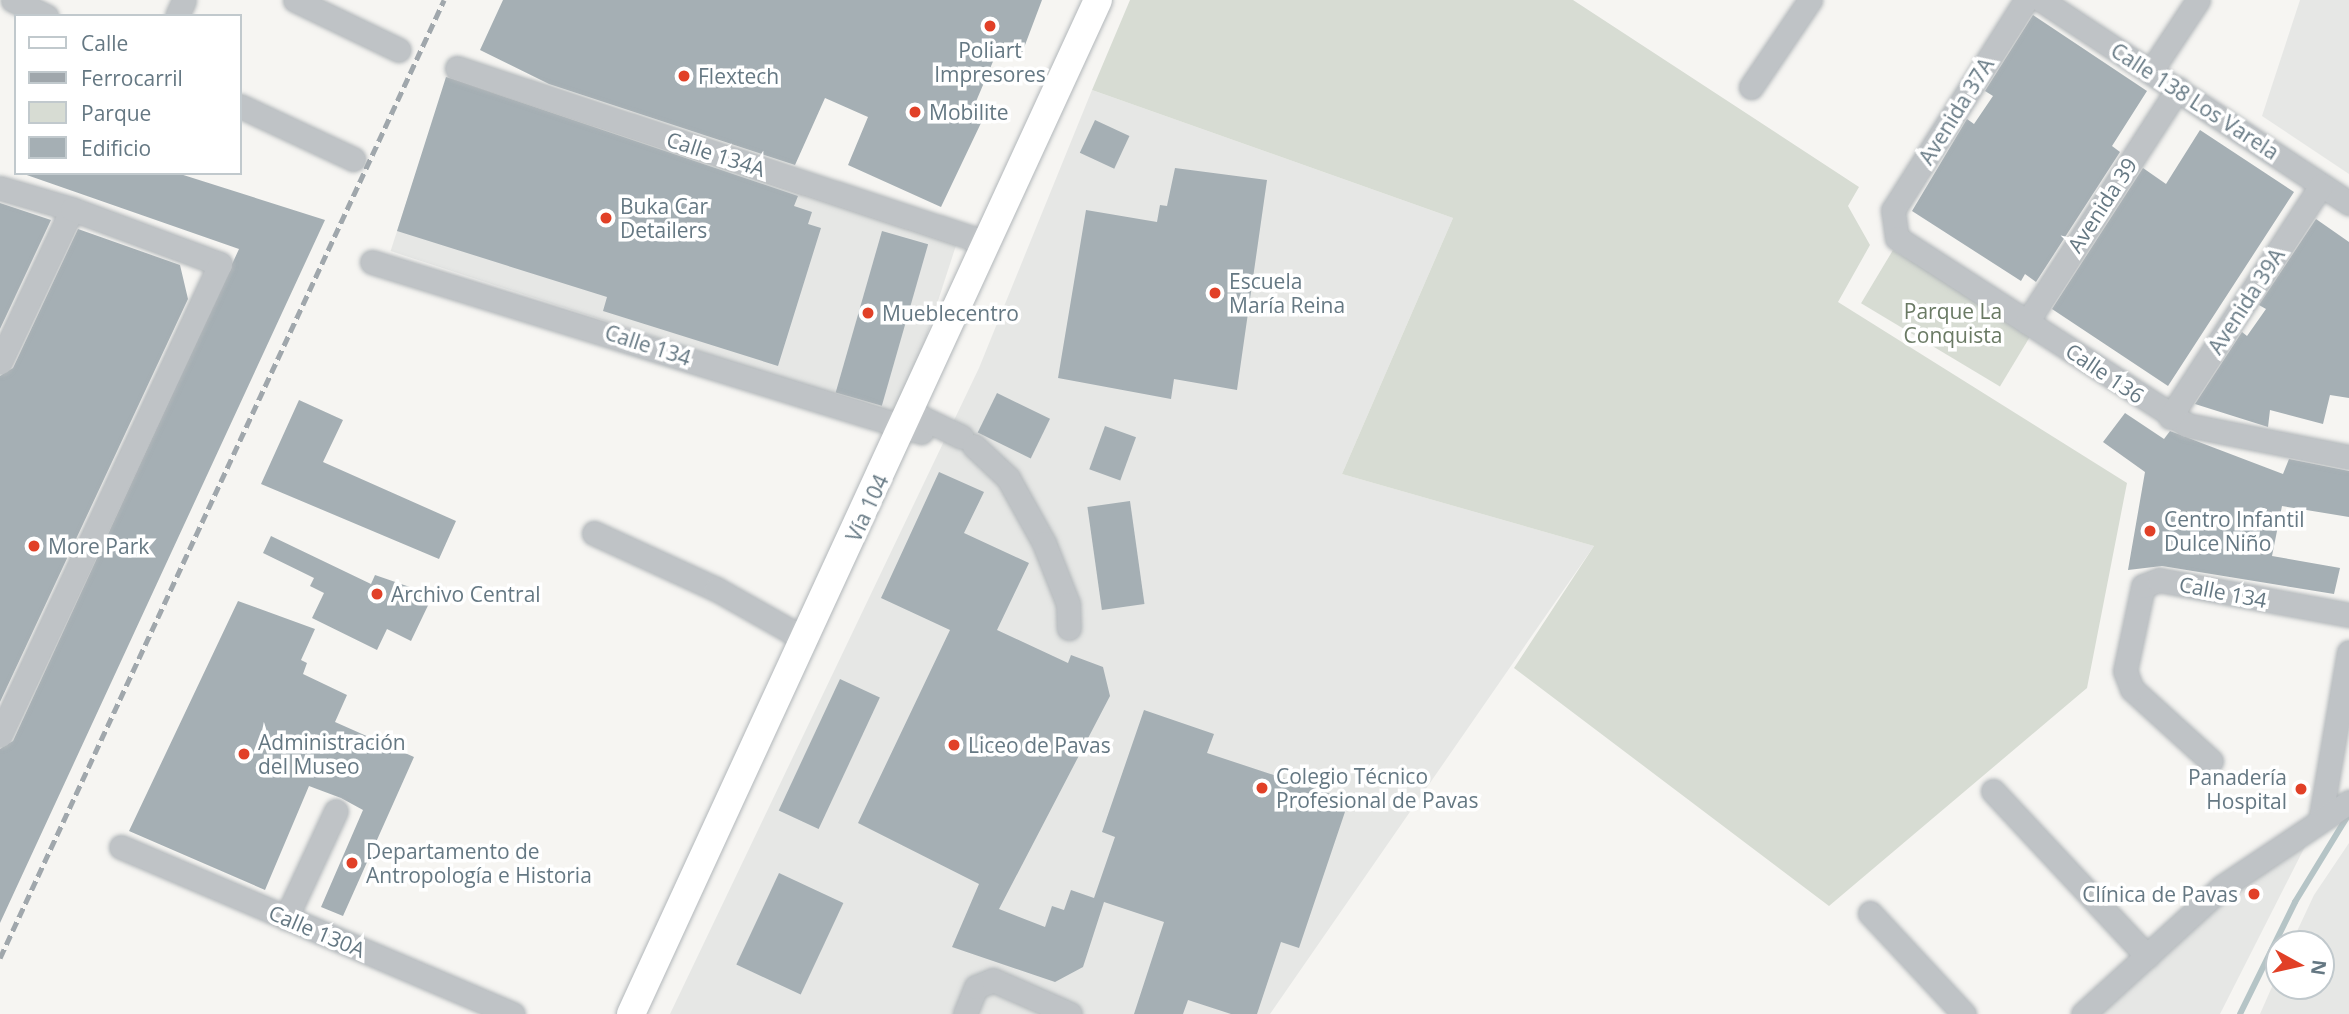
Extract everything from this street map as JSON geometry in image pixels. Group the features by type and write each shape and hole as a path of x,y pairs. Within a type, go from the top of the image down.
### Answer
{"main road":[{"name":"Vía 104","path":"631,1014 806,640 913,424 1098,0"}],"street":[{"path":"13,0 42,14"},
{"path":"295,0 399,50"},
{"path":"1751,87 1810,0"},
{"name":"Avenida 37A","path":"1891,225 1894,210 2026,0"},
{"name":"Calle 138 Los Varela","path":"2041,0 2349,203"},
{"path":"2151,71 2198,0"},
{"name":"Calle 134A","path":"457,68 975,239"},
{"name":"Avenida 39","path":"2027,322 2178,89"},
{"path":"242,107 353,159"},
{"name":"Avenida 39A","path":"2170,416 2321,185"},
{"path":"0,188 72,209 220,264 0,735"},
{"path":"0,362 72,209"},
{"name":"Calle 136","path":"1891,225 1897,237 2170,416 2203,431 2349,457"},
{"name":"Calle 134","path":"372,262 968,441 1008,478 1044,543 1068,604 1069,628"},
{"path":"594,533 716,589 806,640"},
{"name":"Calle 134","path":"2211,761 2132,689 2125,671 2143,586 2158,580 2349,615"},
{"path":"2321,815 2349,652"},
{"path":"1993,792 2147,956"},
{"path":"2083,1014 2222,887 2321,815 2349,802"},
{"path":"286,918 336,811"},
{"name":"Calle 130A","path":"121,847 513,1014"},
{"path":"1870,913 1964,1014"},
{"path":"964,1014 976,987 993,980 1070,1014"}],"shaded area":[{"path":"2300,0 2349,0 2349,174 2262,116"},
{"name":"Buka Car Detailers","path":"453,59 963,225 900,417 391,251"},
{"path":"1092,90 1453,218 1342,474 1594,546 1270,1014 670,1014 979,368"},
{"name":"Clínica de Pavas","path":"2321,815 2220,1014 2087,1014"},
{"path":"2349,843 2349,1014 2260,1014 2266,1000 2335,1000 2335,930 2298,930 2314,895"}],"green space":[{"path":"1130,0 1573,0 1859,187 1848,206 1870,245 1838,302 2127,483 2087,688 1829,906 1514,668 1594,546 1342,474 1453,218 1092,90"},
{"name":"Parque La Conquista","path":"1893,250 2032,333 2000,387 1861,303"}],"building":[{"path":"503,0 1042,0 1022,53 1000,45 969,118 981,123 941,207 848,165 868,117 825,98 795,165 549,84 480,50"},
{"path":"2033,15 2147,91 2112,146 2120,152 2036,282 2025,274 2021,281 1912,211 1967,119 1974,124 1993,96 1985,91"},
{"name":"Buka Car Detailers","path":"446,77 798,196 794,206 812,212 808,224 821,228 778,366 603,311 607,297 397,231"},
{"path":"1095,120 1129,136 1114,169 1080,153"},
{"path":"2200,130 2294,192 2168,386 2052,309 2143,168 2166,184"},
{"path":"1175,168 1267,180 1237,390 1174,379 1171,399 1058,378 1086,210 1157,222 1160,205 1167,206"},
{"path":"27,175 183,175 325,220 0,923 0,749 13,741 239,249"},
{"path":"0,203 51,220 0,329"},
{"path":"2316,219 2349,242 2349,398 2330,395 2323,424 2270,410 2268,427 2195,404 2242,332 2247,336 2266,309 2259,305"},
{"name":"More Park","path":"78,229 180,265 188,299 0,702 0,376 13,368"},
{"name":"Mueblecentro","path":"882,231 928,244 882,406 836,392"},
{"path":"997,393 1050,419 1031,458 978,433"},
{"path":"299,400 343,420 323,462 456,521 439,559 261,484"},
{"path":"2125,413 2164,439 2170,431 2283,474 2289,459 2349,471 2349,517 2282,506 2272,556 2340,568 2334,594 2162,566 2128,570 2145,472 2103,442"},
{"path":"1105,426 1136,437 1120,481 1089,469"},
{"path":"939,472 984,492 964,533 1029,563 997,630 1068,663 1071,655 1103,667 1110,696 999,909 1045,927 1052,906 1064,910 1071,890 1094,898 1115,837 1102,832 1144,710 1214,734 1207,753 1349,800 1299,948 1281,942 1257,1014 1231,1014 1188,1000 1183,1014 1134,1014 1164,922 1104,902 1083,967 1055,982 952,947 979,884 858,823 950,630 881,598"},
{"path":"1130,501 1144,604 1102,610 1087,507"},
{"name":"Archivo Central","path":"271,536 371,584 375,575 433,595 411,641 387,629 377,650 312,618 324,593 310,586 314,578 263,553"},
{"name":"Administración del Museo","path":"238,601 315,629 301,660 307,663 303,674 347,695 335,722 414,757 343,916 321,907 363,810 341,798 309,786 265,890 129,831"},
{"path":"840,679 880,698 819,829 779,810"},
{"path":"779,873 843,903 801,995 736,965"}],"waterway":[{"path":"2240,1014 2295,902 2349,814"}],"railway":[{"path":"0,958 444,0"}],"place":[{"name":"Poliart Impresores","path":"990,26"},
{"name":"Flextech","path":"684,76"},
{"name":"Mobilite","path":"915,112"},
{"name":"Buka Car Detailers","path":"606,218"},
{"name":"Escuela María Reina","path":"1215,293"},
{"name":"Mueblecentro","path":"868,313"},
{"name":"Centro Infantil Dulce Niño","path":"2150,531"},
{"name":"More Park","path":"34,546"},
{"name":"Archivo Central","path":"377,594"},
{"name":"Liceo de Pavas","path":"954,745"},
{"name":"Administración del Museo","path":"244,754"},
{"name":"Colegio Técnico Profesional de Pavas","path":"1262,788"},
{"name":"Panadería Hospital","path":"2301,789"},
{"name":"Departamento de Antropología e Historia","path":"352,863"},
{"name":"Clínica de Pavas","path":"2254,894"}]}
